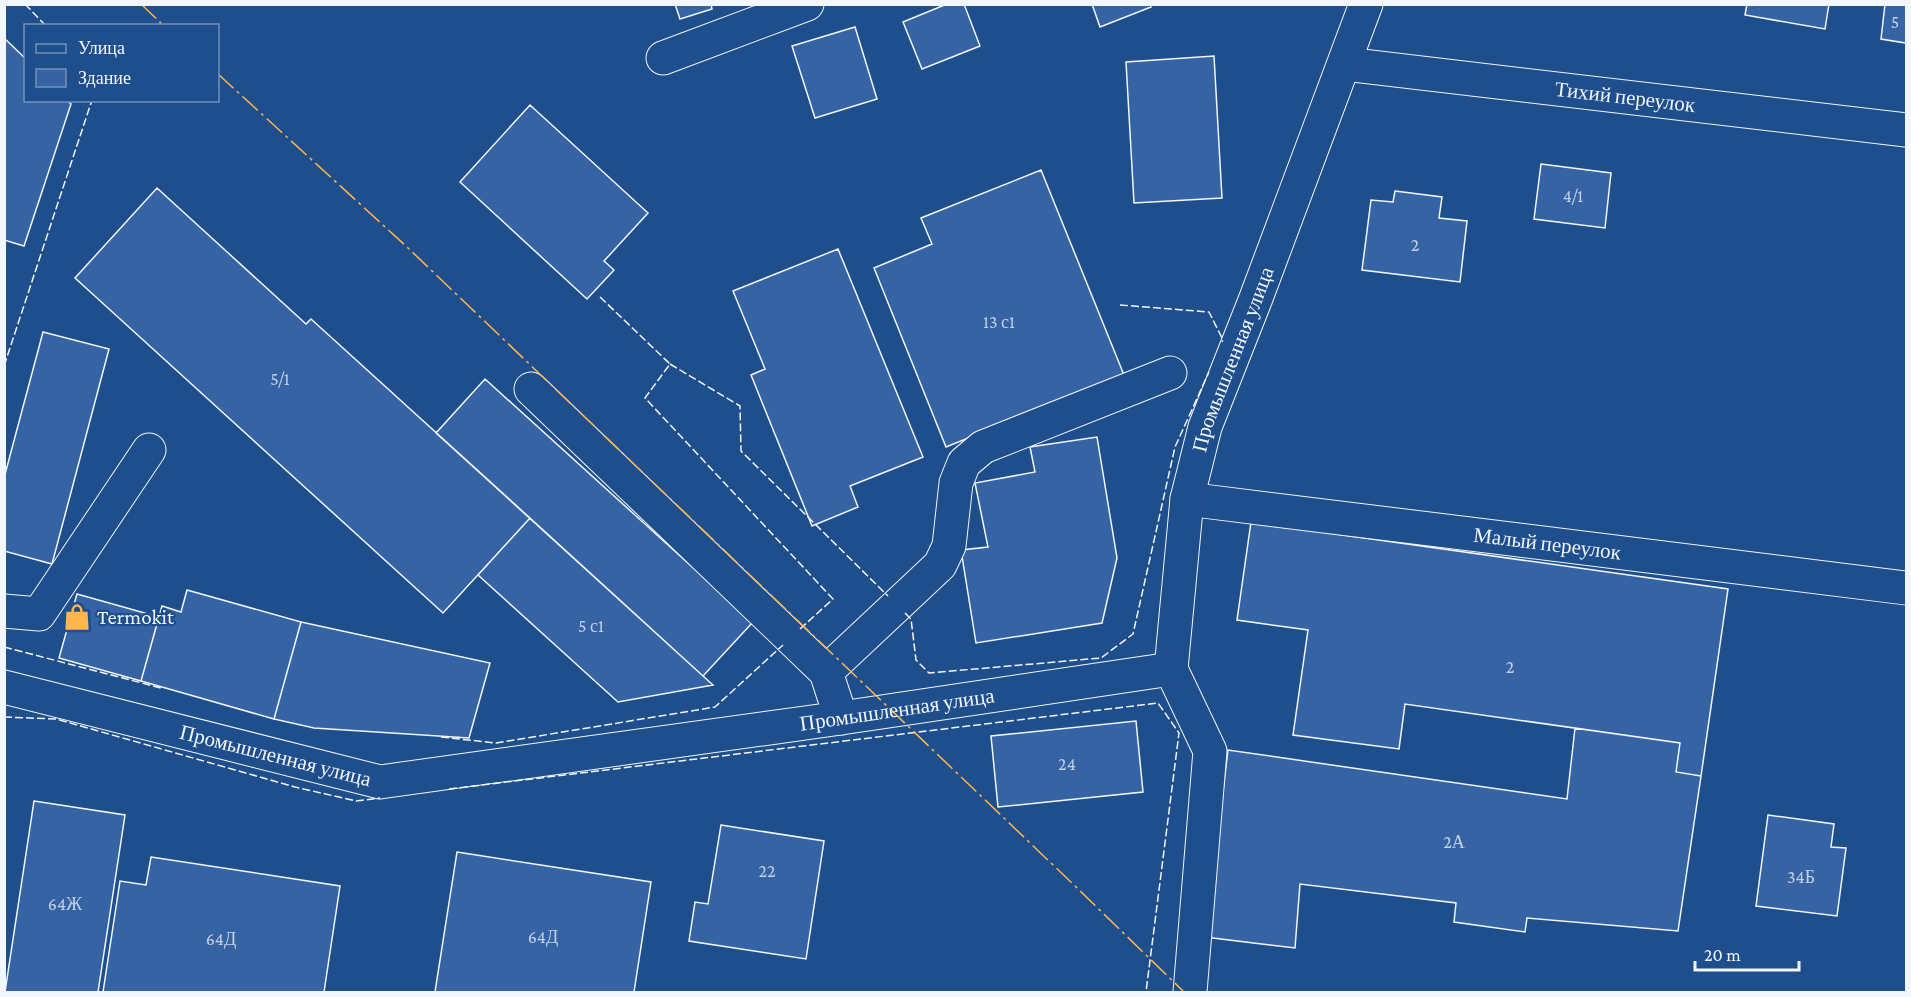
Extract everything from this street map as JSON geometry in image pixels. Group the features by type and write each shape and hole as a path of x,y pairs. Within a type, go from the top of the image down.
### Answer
{"street":[{"path":"663,58 807,4"},
{"name":"Промышленная улица","path":"4,687 380,782 841,718 1171,669 1187,499 1205,427 1366,4"},
{"name":"Тихий переулок","path":"1345,64 1906,130"},
{"path":"826,672 940,565 949,546 956,483 964,463 983,447 1170,373"},
{"path":"531,388 826,672 841,718"},
{"path":"4,611 39,614 149,450"},
{"name":"Малый переулок","path":"1187,499 1906,588"},
{"path":"1171,669 1210,751 1190,993"}],"building":[{"path":"675,4 711,4 712,9 680,19"},
{"path":"947,4 964,4 980,46 922,69 903,22"},
{"path":"1092,4 1150,4 1151,7 1100,27"},
{"path":"1747,4 1829,4 1825,29 1745,15"},
{"path":"1885,4 1906,4 1906,43 1881,39"},
{"path":"855,27 877,99 815,118 792,46"},
{"path":"4,38 24,57 24,102 69,102 71,104 24,246 4,240"},
{"path":"1214,56 1222,198 1134,203 1126,62"},
{"path":"530,105 648,213 604,261 614,270 587,299 460,182"},
{"path":"1541,164 1611,173 1605,228 1534,219"},
{"path":"1041,170 1124,375 946,447 874,268 932,244 921,218"},
{"path":"157,188 306,324 311,319 530,518 443,613 75,278"},
{"path":"1395,191 1442,197 1439,218 1467,221 1460,282 1362,270 1371,200 1393,202"},
{"path":"838,249 923,457 850,486 858,507 812,526 751,375 765,369 733,291"},
{"path":"43,332 109,349 52,564 4,551 4,478"},
{"path":"485,379 753,622 703,676 436,433"},
{"path":"1097,437 1117,558 1102,623 976,643 961,550 988,547 975,483 1035,472 1030,447"},
{"path":"530,518 713,685 618,702 478,575"},
{"path":"1251,522 1728,589 1701,776 1676,772 1680,743 1405,704 1399,749 1293,735 1308,630 1237,620"},
{"path":"187,590 301,622 274,719 141,681 162,606 181,612"},
{"path":"77,594 159,617 141,681 59,658"},
{"path":"301,622 490,663 469,738 314,728 274,719"},
{"path":"1136,721 1143,792 998,807 991,736"},
{"path":"1575,728 1680,743 1676,772 1701,776 1678,931 1527,918 1525,932 1454,922 1456,903 1300,884 1295,948 1205,937 1228,750 1567,799"},
{"path":"34,801 125,815 98,992 5,992"},
{"path":"1768,815 1834,824 1831,847 1846,848 1837,916 1756,906"},
{"path":"721,825 824,841 806,959 689,941 695,902 708,904"},
{"path":"457,852 651,882 634,992 435,992"},
{"path":"151,857 340,886 324,992 103,992 120,881 146,885"}],"fence":[{"path":"25,4 44,24"},
{"path":"4,366 91,102"},
{"path":"600,297 670,364 645,398 833,599 800,629"},
{"path":"1120,305 1209,312 1222,342"},
{"path":"670,364 740,406 741,451 888,596"},
{"path":"905,613 911,619 916,660 929,673 1101,658 1133,634 1175,447 1209,372"},
{"path":"441,737 496,743 715,707 783,645"},
{"path":"4,647 161,688"},
{"path":"449,789 1158,703 1179,733 1146,992"},
{"path":"4,717 56,719 295,787 356,801 380,798"}],"power":[{"path":"141,4 162,24"},
{"path":"219,75 407,247 1184,992"}],"place":[{"name":"Termokit","path":"77,617"}]}
